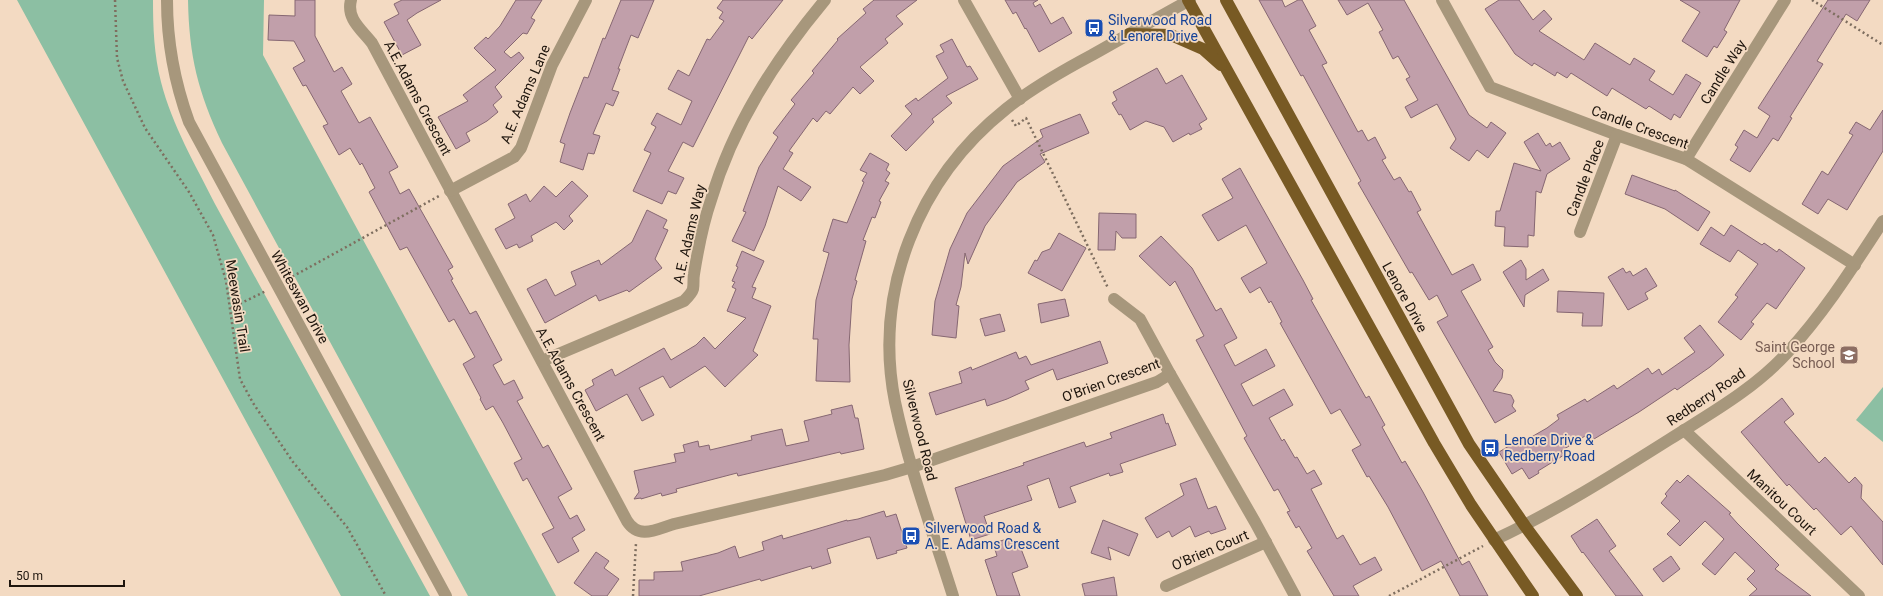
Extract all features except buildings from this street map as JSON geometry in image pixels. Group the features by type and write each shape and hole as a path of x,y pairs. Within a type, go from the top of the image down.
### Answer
{"main road":[{"path":"1189,0 1434,443 1494,540 1533,596"},
{"name":"Lenore Drive","path":"1226,0 1469,444 1524,526 1577,596"},
{"path":"1129,34 1171,35 1203,49 1228,71"}],"street":[{"name":"Whiteswan Drive","path":"167,0 169,49 180,98 189,122 446,596"},
{"name":"A.E.Adams Crescent","path":"351,0 350,10 352,19 372,43 631,527 642,532 650,532 674,524 885,475 912,467"},
{"name":"A.E. Adams Lane","path":"450,191 514,157 521,148 552,65 586,0"},
{"name":"A.E. Adams Way","path":"542,362 684,301 693,291 696,267 711,200 728,152 747,111 771,71 800,30 825,0"},
{"path":"964,0 1020,99"},
{"name":"Silverwood Road","path":"953,596 912,467 895,401 890,368 890,333 897,277 906,245 920,212 935,186 952,162 985,127 1005,109 1041,84 1189,0"},
{"name":"Candle Crescent","path":"1442,0 1490,87 1617,136 1686,159 1855,265"},
{"name":"Candle Way","path":"1686,159 1785,0"},
{"name":"Candle Place","path":"1580,232 1617,136"},
{"name":"Redberry Road","path":"1494,540 1524,526 1626,467 1716,410 1766,374 1786,354 1825,309 1883,222"},
{"path":"1114,299 1140,319 1170,374"},
{"name":"O'Brien Crescent","path":"912,467 1157,382 1170,374 1266,542 1295,596"},
{"name":"Manitou Court","path":"1684,430 1859,596"},
{"name":"O'Brien Court","path":"1166,586 1266,542"}],"path":[{"name":"Meewasin Trail","path":"115,0 117,58 123,81 145,128 189,192 213,235 226,281 237,367 244,389 293,462 346,527 386,596"},
{"path":"1812,0 1883,45"},
{"path":"1005,109 1016,126 1026,118 1101,273"},
{"path":"286,280 437,197"},
{"path":"230,308 267,290"},
{"path":"1389,596 1479,548"},
{"path":"633,596 637,554"}],"green space":[{"path":"17,0 153,0 154,41 157,62 161,82 171,114 215,204 430,596 341,596"},
{"path":"188,0 264,0 263,55 556,596 468,596 222,143 207,107 196,73 190,39"},
{"path":"1883,387 1883,442 1856,420"}],"place":[{"name":"Silverwood Road & Lenore Drive","path":"1094,28"},
{"name":"Saint George School","path":"1849,355"},
{"name":"Lenore Drive & Redberry Road","path":"1490,448"},
{"name":"Silverwood Road & A. E. Adams Crescent","path":"911,536"}]}
